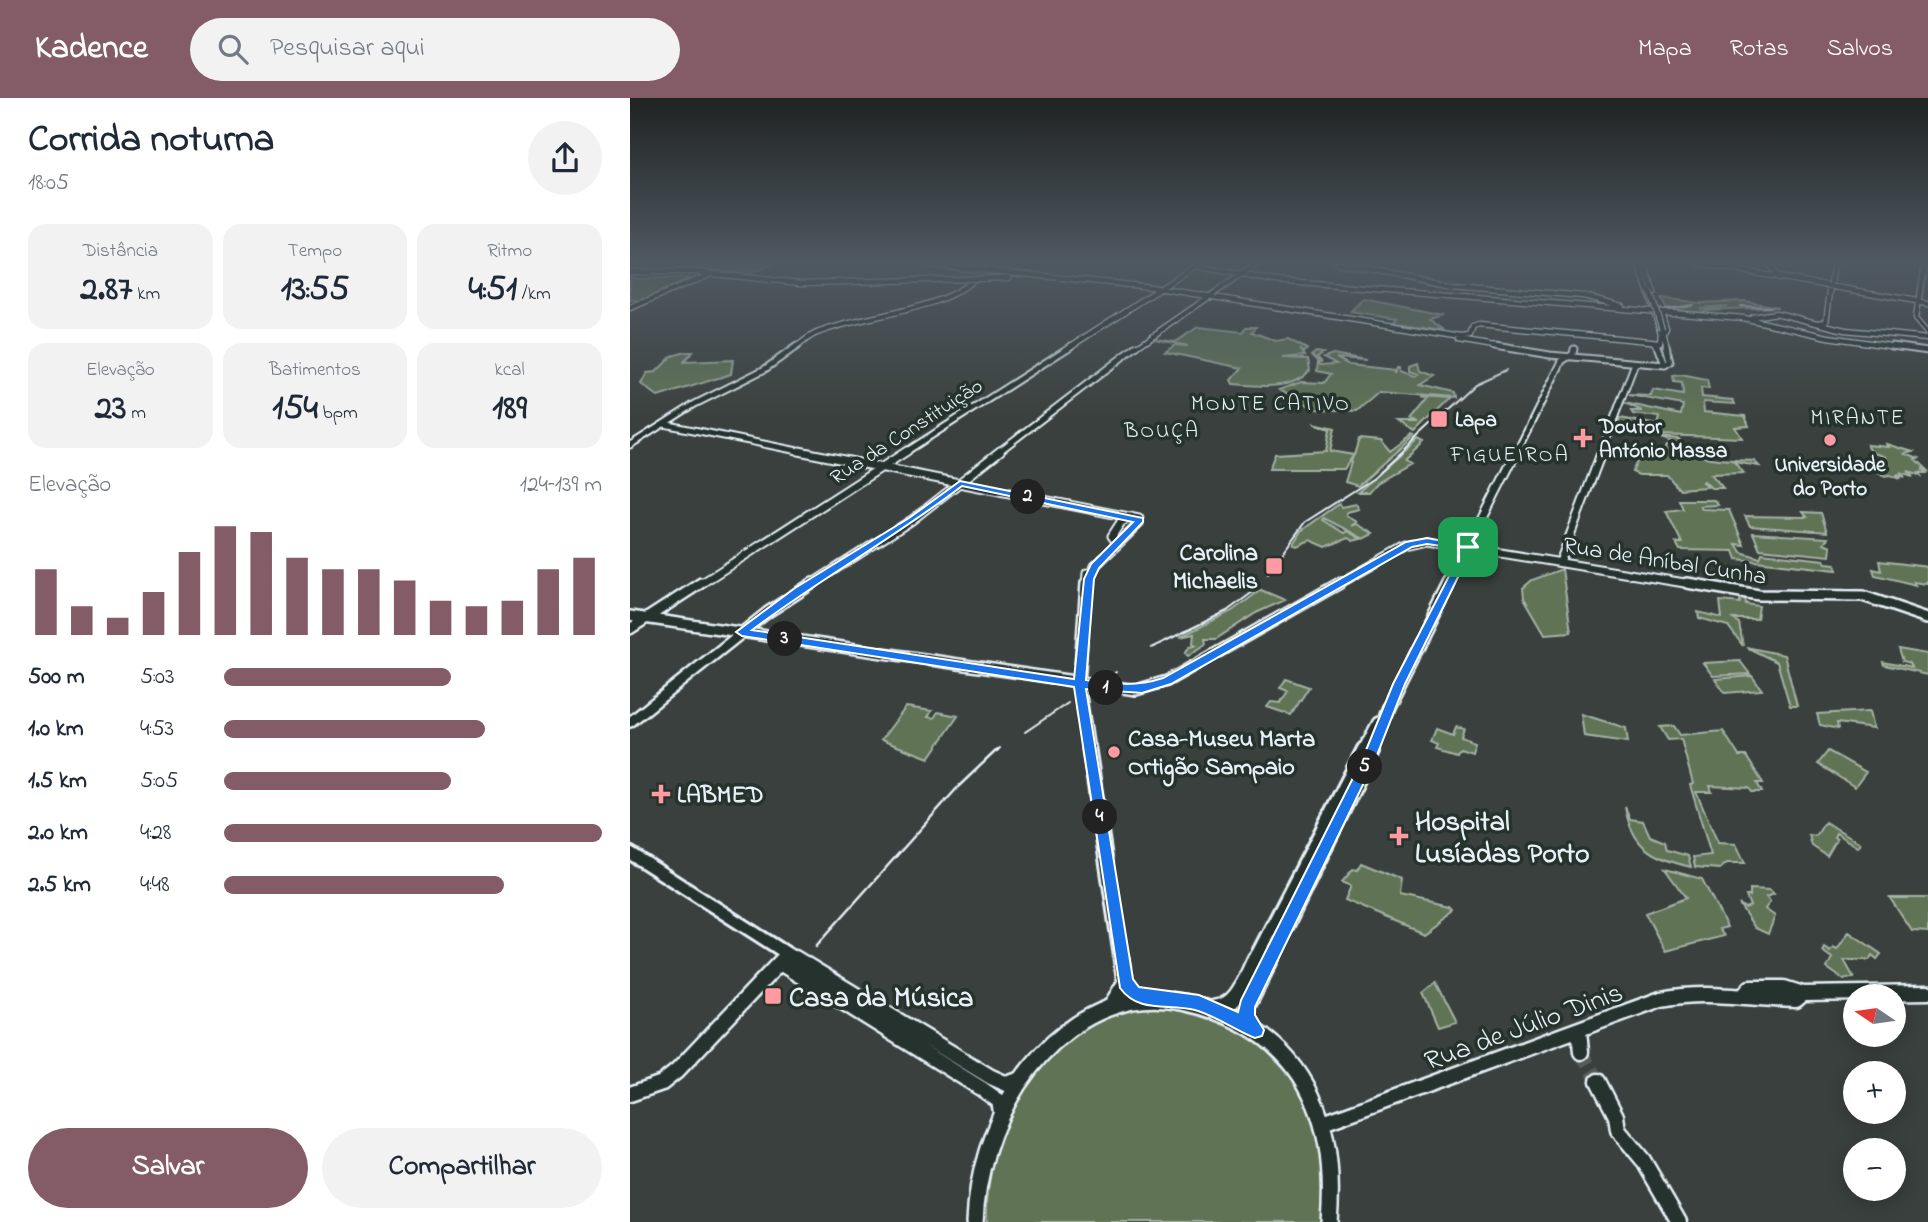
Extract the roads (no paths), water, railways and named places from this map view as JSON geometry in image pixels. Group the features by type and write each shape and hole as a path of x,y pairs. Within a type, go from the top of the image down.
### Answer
{"main road":[{"path":"630,446 664,424 765,369 815,333 881,315"},
{"name":"Rua da Constituição","path":"630,629 1118,315"},
{"path":"630,722 798,590 912,520 1095,376 1179,315"},
{"path":"1339,315 1420,329 1479,345 1564,359 1665,365 1670,361 1658,342"},
{"path":"1420,329 1449,336 1470,336 1474,326 1483,326 1658,342 1662,341 1662,332 1657,315"},
{"path":"1659,315 1666,328 1662,332"},
{"path":"1707,315 1743,318 1828,337 1928,351"},
{"path":"1743,318 1758,315"},
{"path":"1760,321 1766,315"},
{"path":"1788,315 1839,329 1928,338"},
{"path":"1817,323 1826,322 1827,315"},
{"path":"1916,315 1928,332"},
{"path":"1255,1030 1246,1017 1247,1006 1387,708 1564,359 1573,354 1574,338 1583,336"},
{"path":"1658,342 1665,365"},
{"path":"1574,349 1578,356 1588,359"},
{"path":"1560,562 1636,363"},
{"path":"664,424 960,483 1120,519 1132,517 1140,522 1091,565 1087,573 1089,579 1079,684 1125,982 1133,993 1146,998"},
{"path":"1119,540 1112,536 1120,519"},
{"name":"Rua de Aníbal Cunha","path":"630,616 1129,690 1162,684 1413,543 1436,541 1774,597 1857,596 1928,618"},
{"path":"1211,1007 1226,1007 1236,997 1369,747"},
{"path":"630,853 784,959 982,1089 1001,1104 1001,1114"},
{"path":"630,1094 662,1083 686,1062 784,959"},
{"path":"784,959 991,1077 1007,1084 1023,1077"},
{"path":"1110,1007 1125,982"},
{"name":"Rua de Júlio Dinis","path":"1323,1124 1672,997 1745,994 1756,999 1796,1000 1803,994 1928,992"},
{"path":"975,1222 981,1168 1001,1114 1023,1077 1072,1027 1110,1007 1146,998 1175,998 1211,1007 1255,1030 1282,1049 1304,1076 1323,1124 1332,1174 1329,1222"},
{"path":"1579,1030 1581,1052"},
{"path":"1598,1081 1616,1116 1618,1130 1643,1160 1679,1222"}],"tunnel":[{"path":"1581,1052 1598,1081"}],"tram line":[{"path":"1268,573 1305,522 1374,478 1475,384 1506,370"},
{"path":"1151,648 1227,611 1257,589"},
{"path":"1104,680 1116,672"},
{"path":"1025,732 1068,703"},
{"path":"997,751 1000,748"},
{"path":"816,946 959,786 998,749"}],"place":[{"name":"Lapa","path":"1439,419"},
{"name":"Doutor António Massa","path":"1583,438"},
{"name":"Universidade do Porto","path":"1830,440"},
{"name":"Carolina Michaelis","path":"1274,566"},
{"name":"Casa-Museu Marta Ortigão Sampaio","path":"1114,752"},
{"name":"LABMED","path":"661,794"},
{"name":"Hospital Lusíadas Porto","path":"1399,836"},
{"name":"Casa da Música","path":"773,996"}],"district":[{"name":"MONTE CATIVO","path":"1271,403"},
{"name":"MIRANTE","path":"1858,417"},
{"name":"BOUÇA","path":"1162,430"},
{"name":"FIGUEIROA","path":"1510,454"}]}
